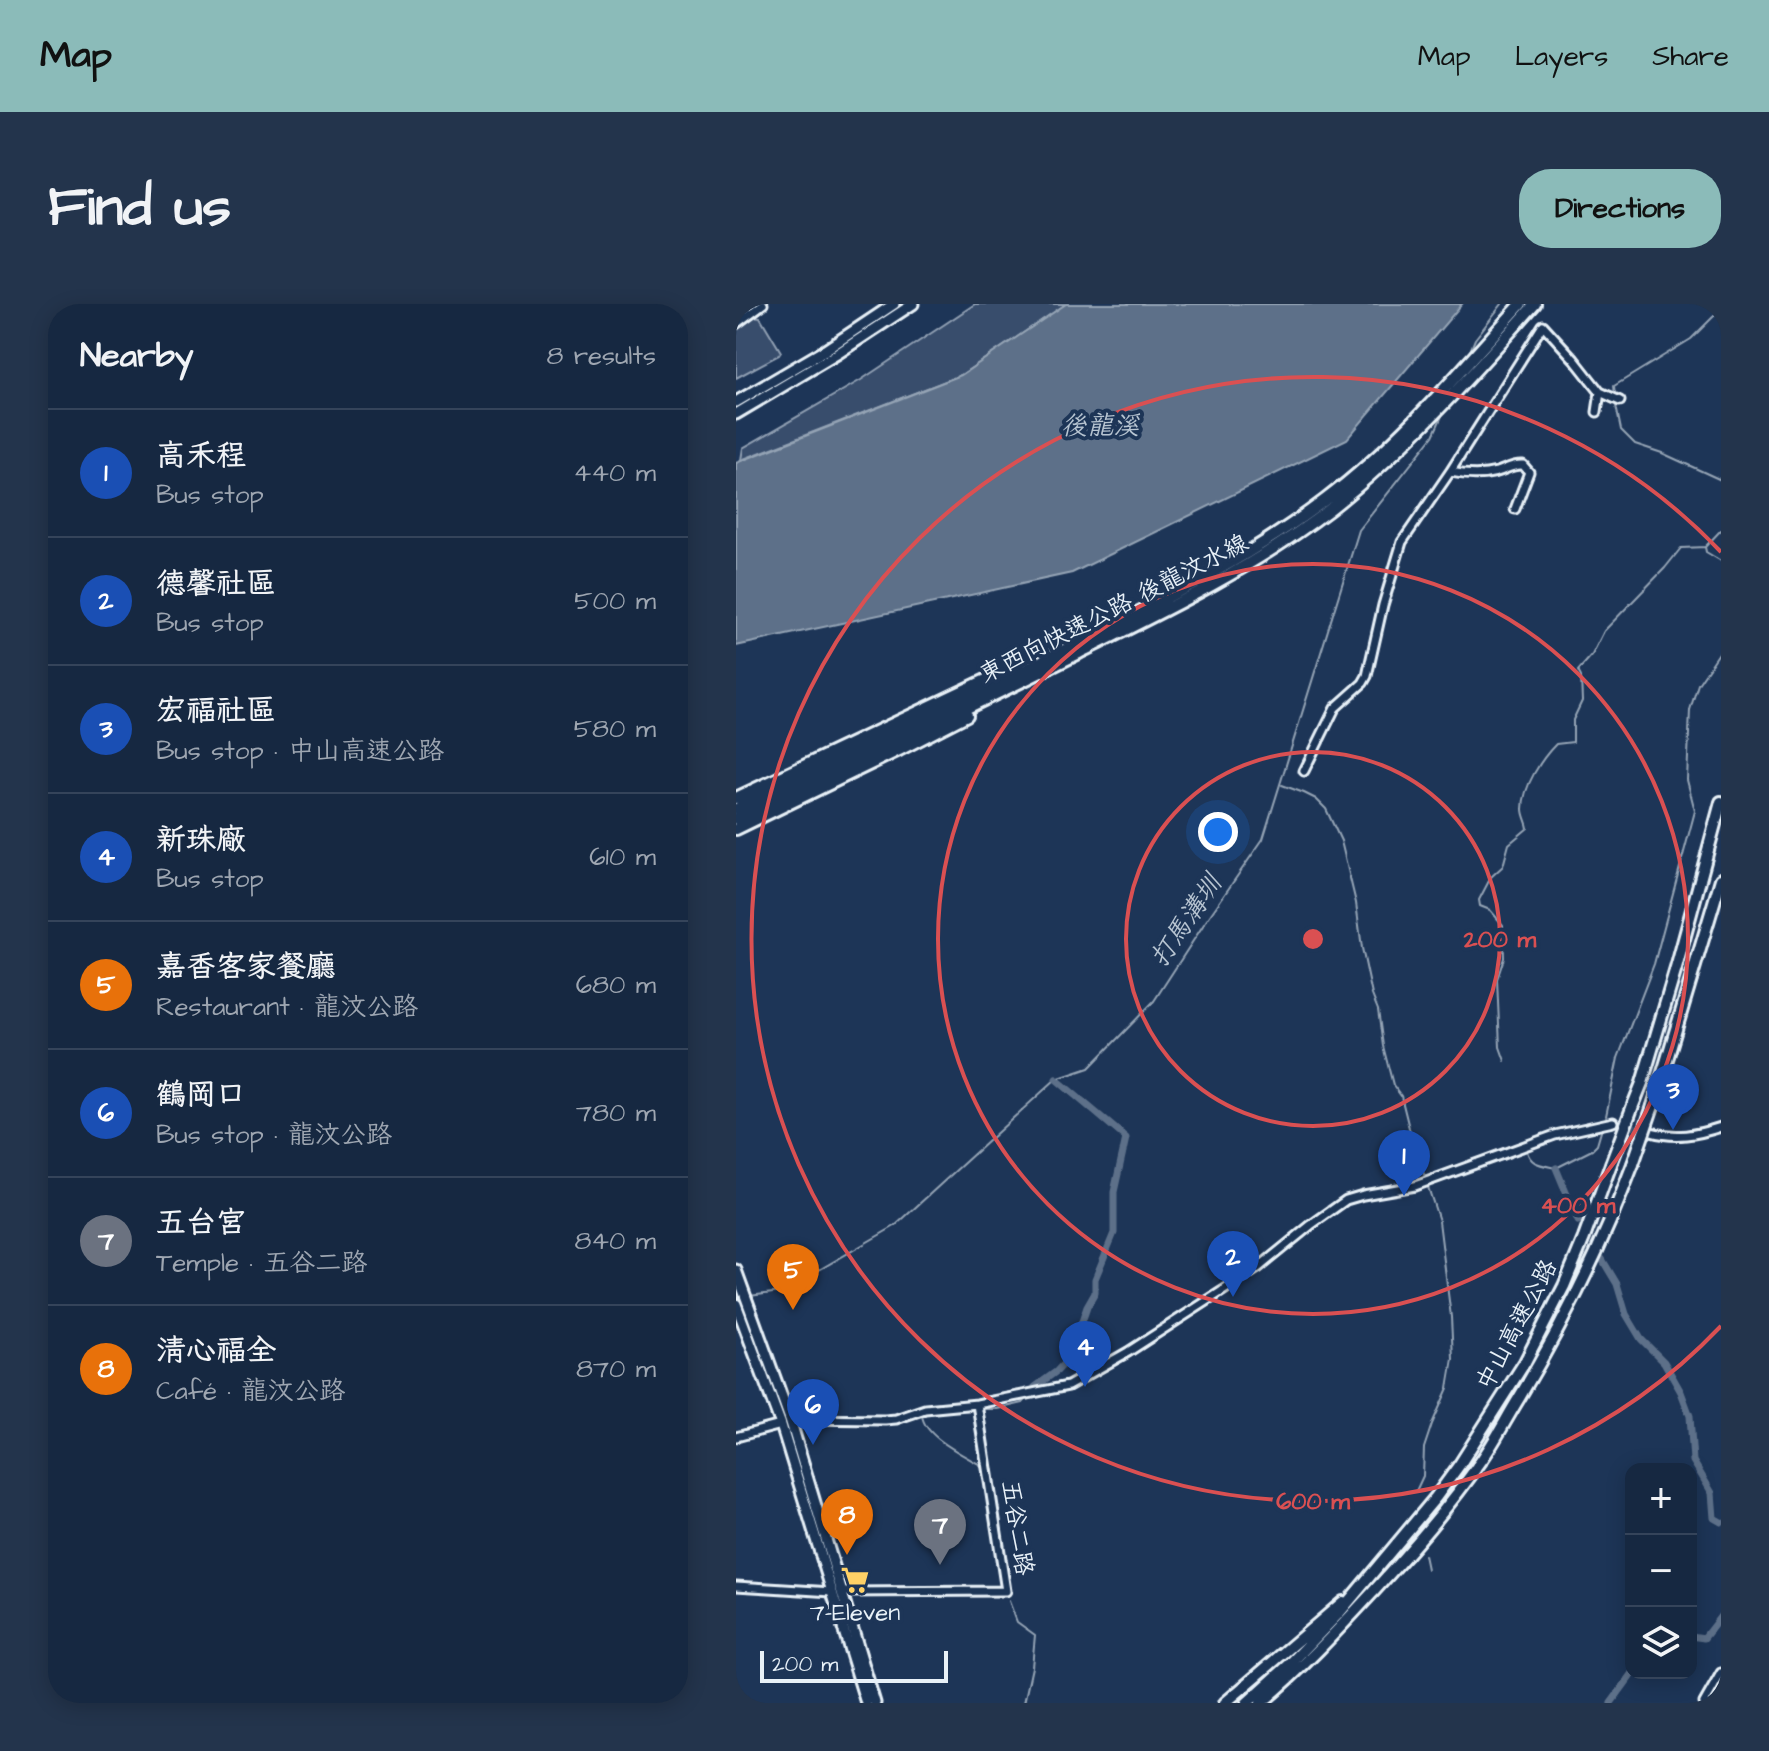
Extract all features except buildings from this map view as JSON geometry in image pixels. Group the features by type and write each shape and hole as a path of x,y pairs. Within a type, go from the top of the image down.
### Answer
{"highway":[{"name":"東西向快速公路 後龍汶水線","path":"736,809 1050,657 1240,559 1327,499 1376,459 1441,394 1521,304"},
{"name":"東西向快速公路 後龍汶水線","path":"736,819 1036,675 1213,585 1269,551 1331,507 1419,430 1535,304"},
{"path":"736,798 948,697 1026,663 1050,657"},
{"path":"736,829 1016,690 1036,675"},
{"name":"中山高速公路","path":"1247,1703 1339,1613 1436,1497 1525,1362 1564,1286 1642,1083 1721,802"},
{"name":"中山高速公路","path":"1261,1703 1293,1676 1355,1611 1453,1499 1482,1459 1546,1353 1615,1213 1653,1106 1721,879"},
{"path":"1225,1703 1360,1588"}],"main road":[{"path":"736,402 825,350 894,304"},
{"path":"736,414 913,304"},
{"path":"736,1270 786,1422 837,1592 866,1703"},
{"path":"736,1304 786,1422"},
{"path":"837,1592 875,1703"}],"street":[{"path":"736,324 763,304"},
{"path":"1304,771 1335,708 1367,676 1383,605 1402,542 1543,325 1600,392 1620,401"},
{"path":"1597,412 1600,392"},
{"path":"1450,472 1464,475 1496,473 1515,464 1523,465 1529,472 1515,509"},
{"path":"736,1437 786,1422 885,1420 925,1409 977,1409 1068,1386 1128,1352 1273,1258 1346,1200 1428,1183 1555,1135 1613,1122"},
{"path":"1651,1132 1679,1137 1721,1127"},
{"name":"五谷二路","path":"837,1592 1006,1591 977,1409"},
{"path":"736,1586 837,1592"},
{"path":"1704,1703 1721,1673"}],"shaded area":[{"path":"975,304 1066,304 961,375 741,460 743,448 861,380"},
{"path":"754,316 760,317 781,352 736,378 736,330"}],"water":[{"name":"後龍溪","path":"1066,304 1462,304 1347,439 1072,573 736,646 736,463 961,375"}],"waterway":[{"name":"打馬溝圳","path":"1468,356 1475,339 1502,304"},
{"path":"1615,395 1614,386 1691,339 1715,315 1721,313"},
{"path":"1615,401 1621,430 1635,444 1721,480"},
{"name":"打馬溝圳","path":"749,1296 781,1292 895,1226 1056,1079 1089,1068 1154,1001 1263,839 1359,530 1433,436 1445,409"},
{"path":"1505,1061 1500,1047 1497,979 1504,958 1503,925 1490,910 1480,906 1479,900 1491,877 1503,866 1509,844 1528,828 1523,812 1524,801 1534,774 1556,744 1573,742 1573,720 1582,701 1578,671 1592,655 1604,631 1681,548 1705,547 1721,530"},
{"path":"1705,547 1706,552 1721,561"},
{"path":"1606,1116 1618,1058 1654,964 1695,811 1687,780 1690,710 1698,684 1721,650"},
{"path":"1282,785 1316,799 1326,809 1341,841 1393,1085 1401,1096 1439,1221 1453,1359 1448,1388 1424,1448 1423,1476 1416,1491"},
{"path":"1035,1387 1070,1357 1095,1293 1095,1279 1114,1233 1114,1192 1126,1138 1056,1079"},
{"path":"1527,1151 1534,1162 1556,1168 1592,1150 1597,1145 1602,1128"},
{"path":"1556,1168 1578,1221"},
{"path":"1602,1259 1617,1284 1626,1314 1641,1339 1664,1362 1681,1392 1690,1416 1693,1461 1712,1493 1714,1518 1721,1522"},
{"path":"982,1409 1023,1403 1028,1397"},
{"path":"938,1411 976,1410"},
{"path":"922,1415 924,1423 937,1438 982,1466"},
{"path":"1424,1555 1427,1569"},
{"path":"1009,1601 1017,1622 1035,1635 1024,1703"},
{"path":"1697,1637 1704,1638 1721,1616"},
{"path":"1611,1703 1629,1679"}],"tunnel":[{"path":"1613,1122 1649,1131"}],"place":[{"name":"宏福社區","path":"1673,1130"},
{"name":"高禾程","path":"1404,1196"},
{"name":"德馨社區","path":"1233,1297"},
{"name":"嘉香客家餐廳","path":"793,1310"},
{"name":"新珠廠","path":"1085,1387"},
{"name":"鶴岡口","path":"813,1445"},
{"name":"清心福全","path":"847,1555"},
{"name":"五台宮","path":"940,1565"},
{"name":"7-Eleven","path":"855,1580"}]}
